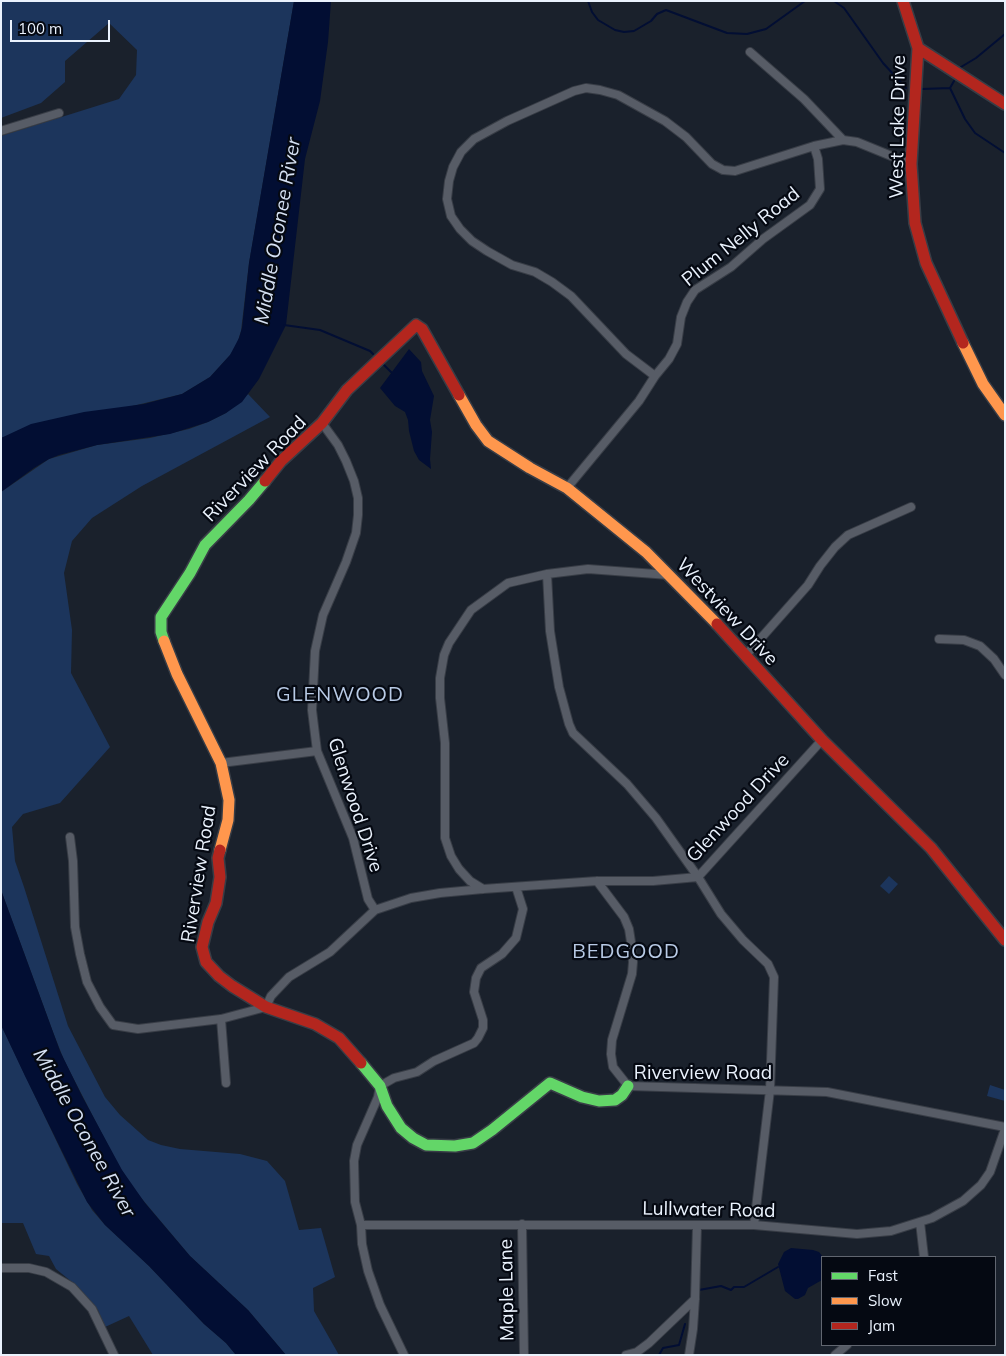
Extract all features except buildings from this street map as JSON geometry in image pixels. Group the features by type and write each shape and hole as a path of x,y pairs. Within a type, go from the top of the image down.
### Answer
{"street":[{"name":"West Lake Drive","path":"903,1 918,48 912,117 911,164 915,223 926,263 983,384 1005,415"},
{"path":"918,48 1005,104"},
{"path":"750,52 804,99 843,140"},
{"path":"917,74 932,65 941,64"},
{"name":"Plum Nelly Road","path":"655,376 626,354 571,296 535,272 512,265 487,251 472,241 460,229 451,216 447,199 453,167 462,152 474,139 489,130 574,91 586,88 618,95 665,121 686,137 712,164 723,170 735,172 814,146 843,140 857,142 911,164"},
{"path":"1,131 59,113"},
{"name":"Plum Nelly Road","path":"566,488 639,401 655,376 669,359 677,344 681,317 686,302 695,290 731,267 763,239 810,205 820,189 820,173 814,146"},
{"name":"Riverview Road","path":"416,325 347,390 322,423 281,461 249,500 205,545 190,573 161,617 162,632 178,674 221,763 228,800 228,820 218,858 220,876 216,903 208,922 202,947 206,962 219,976 266,1007 316,1024 340,1038 380,1086 387,1106 401,1128 413,1138 426,1145 441,1146 473,1143 492,1130 542,1088 550,1084 599,1101 615,1100 622,1095 628,1086 826,1092 1005,1128"},
{"name":"Westview Drive","path":"416,325 422,329 476,425 488,441 566,488 646,552 746,655 822,740 931,848 1005,940"},
{"name":"Glenwood Drive","path":"322,423 338,445 354,481 358,498 358,515 356,532 348,555 323,615 315,651 312,710 317,752 353,838 368,899 375,910 411,898 440,893 597,881 653,881 698,877 822,740"},
{"path":"746,655 808,585 835,547 848,535 911,507"},
{"path":"484,889 470,881 459,869 445,838 445,743 440,698 440,678 444,655 459,625 471,610 508,583 547,574 588,569 669,575"},
{"path":"547,574 550,631 559,687 573,733 627,784 656,818 698,877 721,914 743,940 768,964 774,977 770,1090 754,1225"},
{"path":"939,639 964,640 980,646 994,659 1005,674"},
{"path":"221,763 317,752"},
{"path":"70,837 73,860 75,927 80,954 87,982 100,1007 113,1025 138,1029 220,1019 266,1007 271,996 289,977 330,952 375,910"},
{"path":"597,881 624,917 629,929 631,942 632,974 612,1040 611,1054 613,1066 628,1086"},
{"path":"404,1355 371,1284 364,1254 361,1225 355,1202 354,1161 357,1145 378,1097 380,1086 394,1078 417,1072 434,1061 474,1043 478,1038 483,1028 483,1020 474,992 476,978 481,968 502,954 516,938 523,909 516,887"},
{"path":"220,1019 226,1083"},
{"name":"Lullwater Road","path":"361,1225 754,1225 857,1234 891,1231 932,1218 963,1202 981,1185 995,1162 1005,1128"},
{"path":"920,1222 924,1256"},
{"name":"Maple Lane","path":"522,1224 524,1355"},
{"path":"689,1355 695,1299 696,1226"},
{"path":"1,1268 29,1268 46,1272 72,1287 92,1309 114,1355"},
{"path":"626,1355 637,1352 695,1299"},
{"path":"835,1355 846,1346"}],"shaded area":[{"path":"1,1 294,1 249,263 241,331 236,347 210,377 182,394 1,438 1,136 119,99 136,75 137,50 109,23 65,61 65,82 41,103 1,118"},
{"path":"248,394 270,417 142,486 92,518 72,541 64,573 72,630 71,673 110,747 60,803 23,814 12,827 15,861 68,1026 105,1097 120,1115 148,1140 161,1145 180,1149 240,1154 267,1161 285,1181 299,1230 321,1228 335,1277 313,1288 314,1311 339,1355 286,1355 248,1310 190,1256 132,1187 116,1161 64,1060 1,890 1,492 49,459 97,445 150,438 189,429 226,413"},
{"path":"889,876 898,884 889,894 880,886"},
{"path":"1,1025 77,1184 92,1210 236,1355 153,1355 129,1316 105,1327 98,1310 78,1287 56,1269 49,1256 36,1254 23,1223 1,1223"},
{"path":"990,1085 1005,1090 1005,1101 987,1096"}],"water":[{"name":"Middle Oconee River","path":"294,1 331,1 328,42 320,101 305,159 286,325 259,379 242,402 208,422 170,434 97,445 59,455 34,468 1,492 1,438 31,424 84,412 144,404 182,394 210,377 230,355 242,328 249,263"},
{"path":"409,349 421,362 422,371 434,396 430,420 432,432 431,469 419,460 414,451 405,412 395,406 380,388"},
{"name":"Middle Oconee River","path":"1,890 60,1051 122,1170 145,1203 190,1256 248,1310 286,1355 236,1355 149,1266 105,1225 87,1202 1,1025"},
{"path":"791,1248 813,1250 819,1252 822,1256 821,1281 808,1288 805,1295 798,1299 795,1299 785,1291 778,1264 784,1252"}],"waterway":[{"path":"588,1 592,12 598,20 615,30 624,32 634,31 651,21 657,14 666,10 727,33 747,34 766,29 805,1"},
{"path":"834,1 844,8 883,63 906,88"},
{"path":"961,67 976,58 1005,34"},
{"path":"950,88 954,81"},
{"path":"950,88 965,119 975,133 1005,153"},
{"path":"922,89 950,88"},
{"path":"284,325 320,330 373,354"},
{"path":"382,363 391,372"},
{"path":"699,1290 721,1286 731,1290 734,1287 744,1287 778,1267"},
{"path":"659,1355 663,1348 679,1345 685,1324"}],"traffic: fast":[{"path":"164,641 161,632 161,617 190,573 205,545 265,481"},
{"path":"361,1063 380,1086 387,1106 401,1128 413,1138 426,1145 455,1146 473,1143 550,1083 582,1097 599,1101 615,1100 622,1095 628,1086"}],"traffic: slow":[{"path":"963,343 983,384 1005,415"},
{"path":"459,395 476,425 488,441 530,468 567,488 646,552 717,624"},
{"path":"164,641 177,674 221,763 229,800 228,820 220,850"}],"traffic: jam":[{"path":"903,1 918,48 911,164 915,223 926,263 963,343"},
{"path":"918,48 1005,104"},
{"path":"265,481 281,461 322,423 347,390 416,325 422,329 459,395"},
{"path":"717,624 822,740 931,848 1005,940"},
{"path":"220,850 218,858 220,877 216,903 208,922 202,947 206,962 232,986 266,1007 315,1024 339,1038 361,1063"}],"district":[{"name":"GLENWOOD","path":"340,695"},
{"name":"BEDGOOD","path":"626,952"}]}
